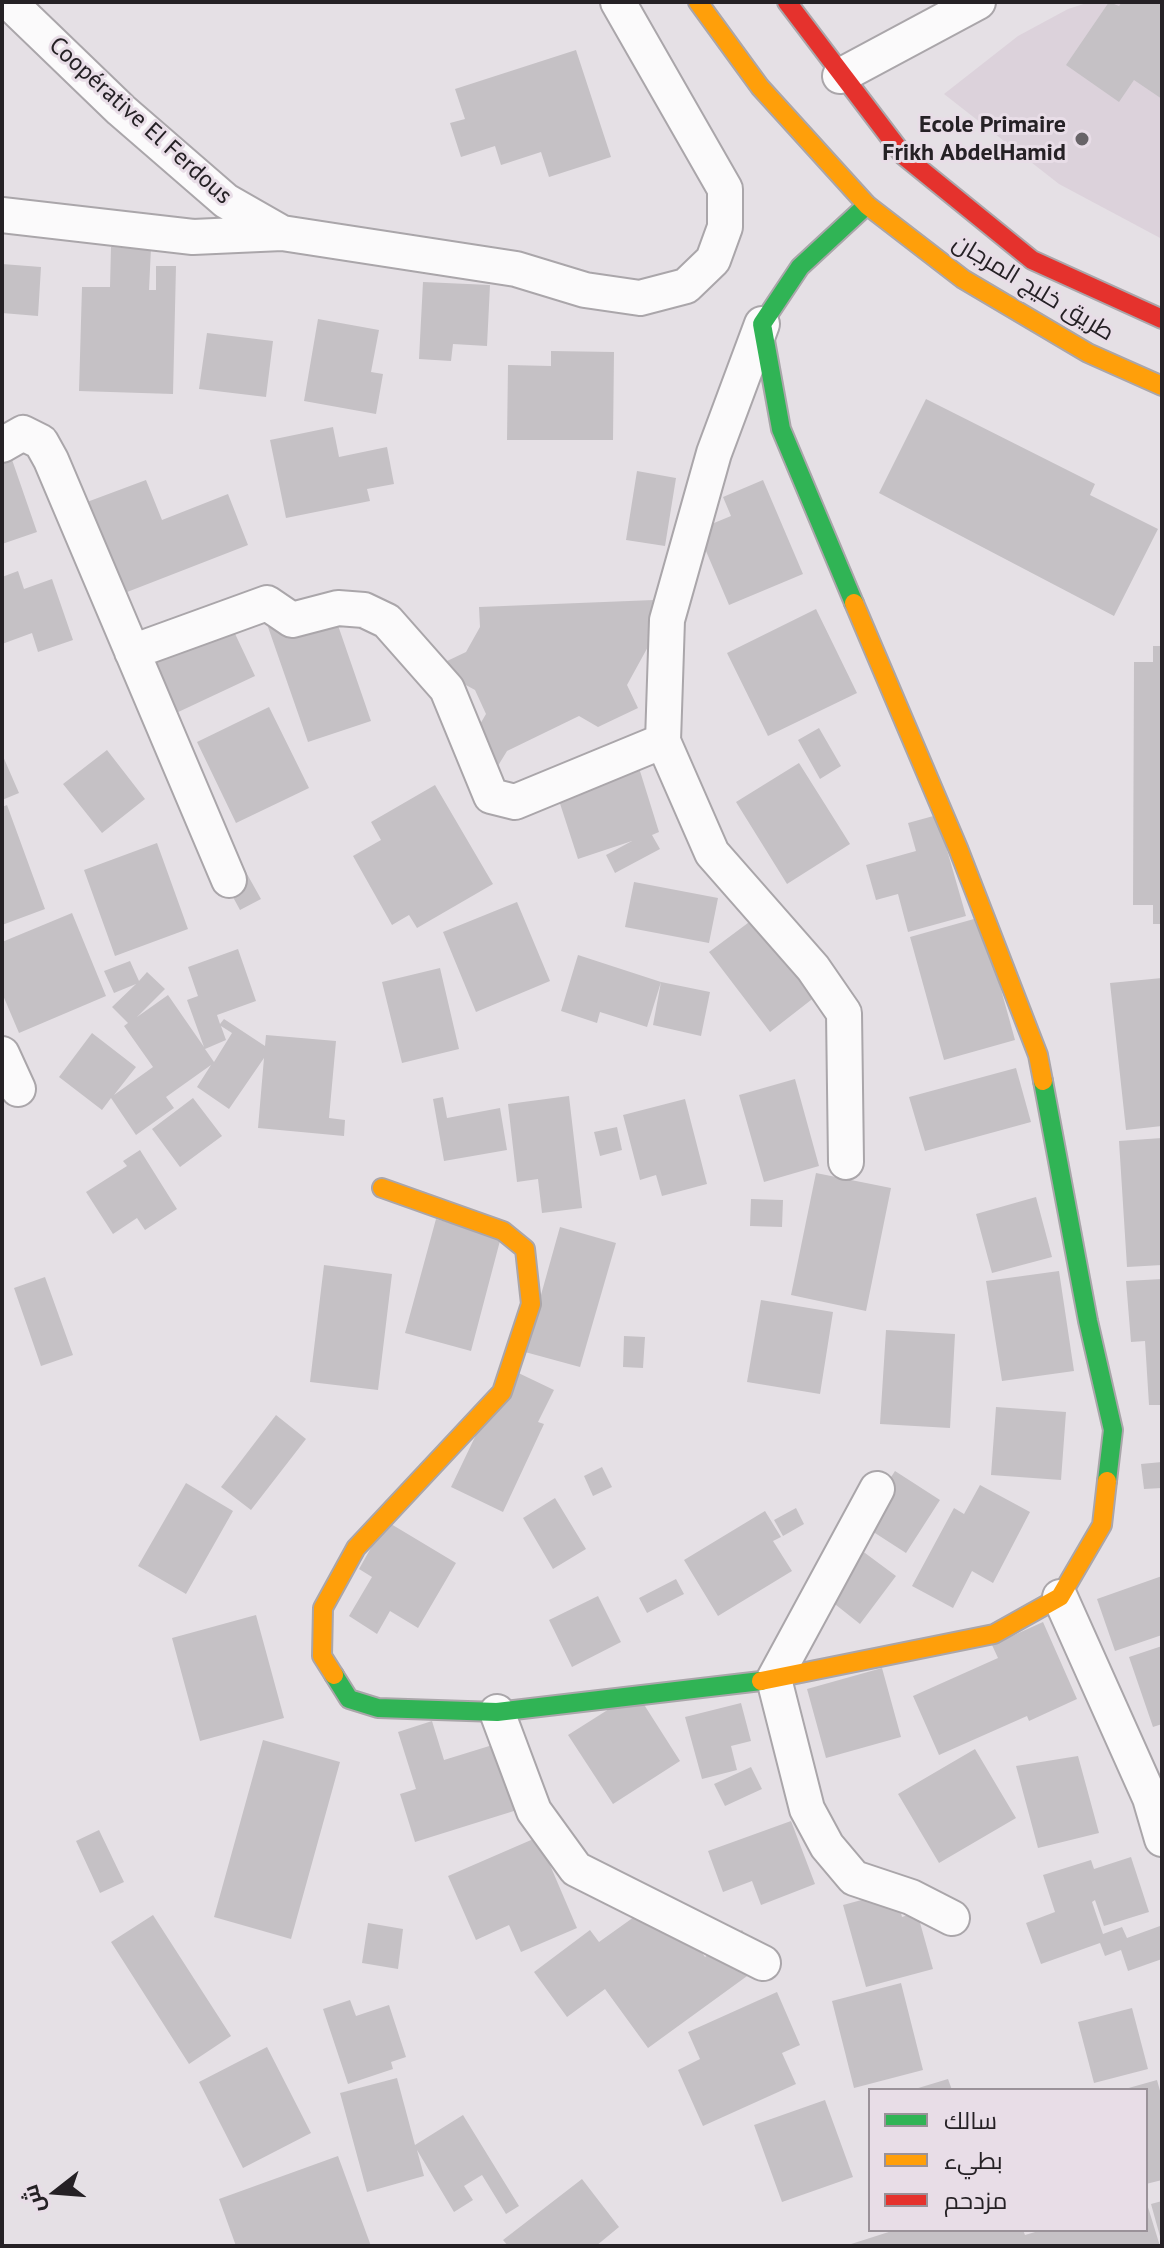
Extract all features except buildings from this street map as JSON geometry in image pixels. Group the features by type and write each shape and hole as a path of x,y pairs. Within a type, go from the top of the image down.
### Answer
{"street":[{"name":"Coopérative El Ferdous","path":"9,2 121,110 226,201 282,233"},
{"path":"282,233 516,269 585,290 640,298 686,286 713,260 725,227 725,189 618,2"},
{"name":"طريق خليج المرجان","path":"698,2 760,87 867,205 963,279 1088,353 1148,374"},
{"name":"طريق خليج المرجان","path":"787,2 840,76 904,156 1032,260 1160,323"},
{"path":"840,76 978,2"},
{"path":"846,1162 844,1013 813,968 712,853 663,741 667,620 714,453 762,324 800,267 867,205"},
{"name":"Coopérative El Ferdous","path":"2,215 193,237 282,233"},
{"path":"382,1188 503,1231 525,1249 531,1304 502,1392 356,1548 323,1608 322,1656 349,1699 378,1708 497,1712 774,1679 994,1634 1060,1597 1102,1525 1113,1430 1088,1321 1038,1055 958,848 781,429 762,324"},
{"path":"1148,374 1162,401"},
{"path":"2,445 23,433 41,442 229,880"},
{"path":"132,652 267,603 292,620 338,608 364,610 387,621 447,689 491,796 502,801 515,802 663,741"},
{"path":"2,1054 18,1089"},
{"path":"877,1489 774,1679 807,1809 827,1846 854,1878 911,1897 952,1918"},
{"path":"1060,1597 1150,1798 1162,1839"},
{"path":"497,1712 534,1811 576,1869 763,1963"}],"shaded area":[{"name":"Ecole Primaire Frikh AbdelHamid","path":"1090,2 1162,2 1162,239 1059,184 944,94 1018,36 1068,9"}],"traffic: fast":[{"path":"854,603 781,429 762,324 800,267 867,205"},
{"path":"1043,1081 1088,1321 1113,1430 1107,1481"},
{"path":"334,1675 349,1699 378,1708 497,1712 761,1681"}],"traffic: slow":[{"path":"698,2 760,87 867,205 963,279 1088,353 1162,386"},
{"path":"854,603 958,848 1038,1055 1043,1081"},
{"path":"334,1675 322,1656 323,1608 356,1548 502,1392 531,1304 525,1249 503,1231 382,1188"},
{"path":"761,1681 994,1634 1060,1597 1102,1525 1107,1481"}],"traffic: jam":[{"path":"787,2 904,156 1032,260 1162,319"}],"place":[{"name":"Ecole Primaire Frikh AbdelHamid","path":"1082,139"}]}
